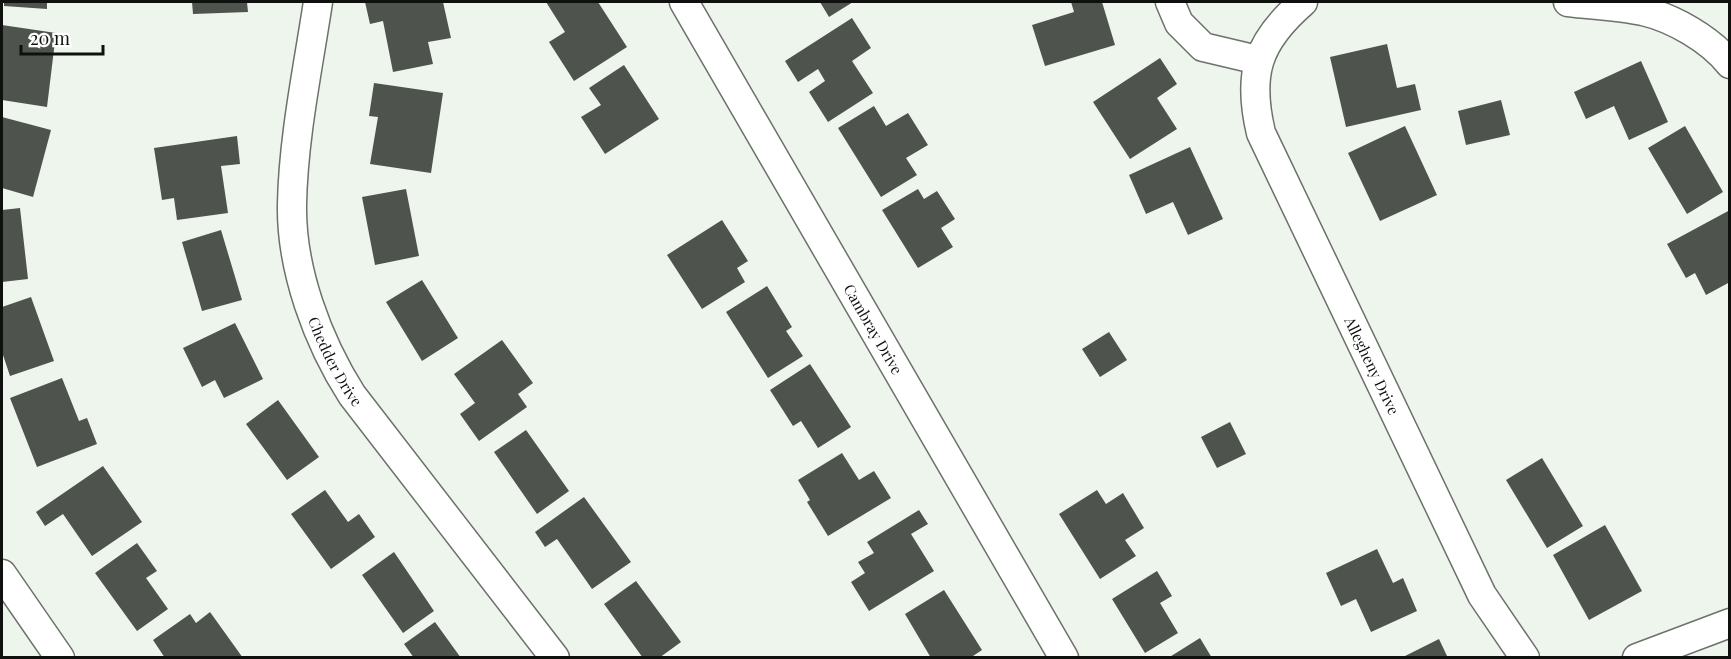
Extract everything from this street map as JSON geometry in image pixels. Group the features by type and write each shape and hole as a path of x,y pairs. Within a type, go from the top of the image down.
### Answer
{"street":[{"name":"Chedder Drive","path":"318,2 294,165 291,208 296,249 305,291 318,331 336,369 352,394 555,657"},
{"name":"Cambray Drive","path":"684,2 1064,657"},
{"path":"1170,2 1179,23 1203,47 1264,49 1290,13 1303,2"},
{"path":"1568,2 1644,11 1692,31 1719,51 1730,64"},
{"name":"Allegheny Drive","path":"1264,49 1254,83 1255,108 1261,133 1482,595 1525,657"},
{"path":"2,574 60,657"},
{"path":"1637,657 1730,623"}],"building":[{"path":"4,2 47,2 47,9 4,6"},
{"path":"192,2 247,2 248,12 193,14"},
{"path":"365,2 443,2 451,38 428,42 433,64 393,72 383,21 370,24"},
{"path":"546,2 598,2 627,47 574,81 549,42 565,32"},
{"path":"820,2 853,2 829,17"},
{"path":"1071,2 1102,2 1115,45 1045,66 1032,25 1074,12"},
{"path":"852,18 871,48 852,61 873,93 828,122 809,92 825,81 818,69 798,82 785,61"},
{"path":"2,25 56,33 47,107 2,100"},
{"path":"1387,44 1397,88 1415,84 1421,110 1346,127 1330,57"},
{"path":"1160,58 1177,84 1157,98 1177,129 1130,159 1093,102"},
{"path":"1641,61 1668,122 1629,140 1614,106 1586,119 1574,92"},
{"path":"624,65 659,119 605,154 581,117 601,105 589,88"},
{"path":"374,83 443,93 431,173 370,164 378,117 369,116"},
{"path":"1501,100 1510,135 1466,145 1458,111"},
{"path":"874,106 886,126 908,113 928,145 906,158 917,175 881,197 838,128"},
{"path":"2,117 51,130 33,197 2,188"},
{"path":"1405,126 1437,195 1380,221 1348,153"},
{"path":"1685,126 1723,192 1687,214 1648,148"},
{"path":"237,136 240,164 221,166 228,213 177,220 174,198 162,200 154,148"},
{"path":"1190,147 1223,219 1188,235 1173,202 1146,214 1129,175"},
{"path":"406,189 419,256 375,265 362,197"},
{"path":"918,189 924,199 937,191 955,219 941,228 953,247 918,268 882,210"},
{"path":"20,208 28,279 2,282 2,210"},
{"path":"1730,210 1730,282 1706,295 1695,273 1686,278 1667,244"},
{"path":"722,220 748,261 737,268 745,282 702,309 667,255"},
{"path":"221,230 242,300 202,311 182,242"},
{"path":"422,280 458,338 422,361 386,302"},
{"path":"767,286 792,327 786,331 803,356 768,378 726,312"},
{"path":"31,297 54,361 10,376 2,352 2,307"},
{"path":"235,323 263,379 224,398 215,380 202,387 183,348"},
{"path":"1109,332 1127,360 1100,377 1082,349"},
{"path":"502,340 533,383 518,394 527,407 479,441 460,414 475,403 454,374"},
{"path":"810,364 851,427 818,448 801,421 793,426 770,390"},
{"path":"62,378 79,421 87,418 97,444 37,467 10,398"},
{"path":"278,400 319,457 287,480 246,424"},
{"path":"1230,422 1246,454 1217,468 1201,437"},
{"path":"526,430 569,491 537,514 494,452"},
{"path":"842,453 859,480 874,471 891,498 828,536 807,502 810,500 798,480"},
{"path":"1542,458 1583,526 1547,548 1506,480"},
{"path":"103,466 142,522 92,556 63,514 45,526 36,512"},
{"path":"325,490 348,522 359,514 375,537 331,569 291,514"},
{"path":"1097,490 1106,504 1123,493 1144,528 1125,540 1136,556 1100,579 1059,514"},
{"path":"584,497 631,562 592,589 557,539 545,547 535,532"},
{"path":"919,510 928,524 911,534 934,571 869,611 851,582 865,573 858,562 874,553 867,542"},
{"path":"1605,525 1642,591 1589,620 1553,555"},
{"path":"137,543 157,571 146,578 168,609 137,631 95,573"},
{"path":"1377,549 1393,583 1403,578 1417,611 1371,632 1356,599 1341,606 1326,573"},
{"path":"394,552 434,611 403,633 362,575"},
{"path":"1157,571 1172,596 1160,603 1178,633 1145,653 1112,599"},
{"path":"636,581 681,642 659,658 643,658 604,604"},
{"path":"944,590 982,650 970,658 931,658 905,614"},
{"path":"210,612 243,658 165,658 153,640 190,614 196,623"},
{"path":"435,622 461,658 414,658 404,644"},
{"path":"1200,638 1212,658 1168,658"},
{"path":"1439,639 1448,658 1401,658"}]}
